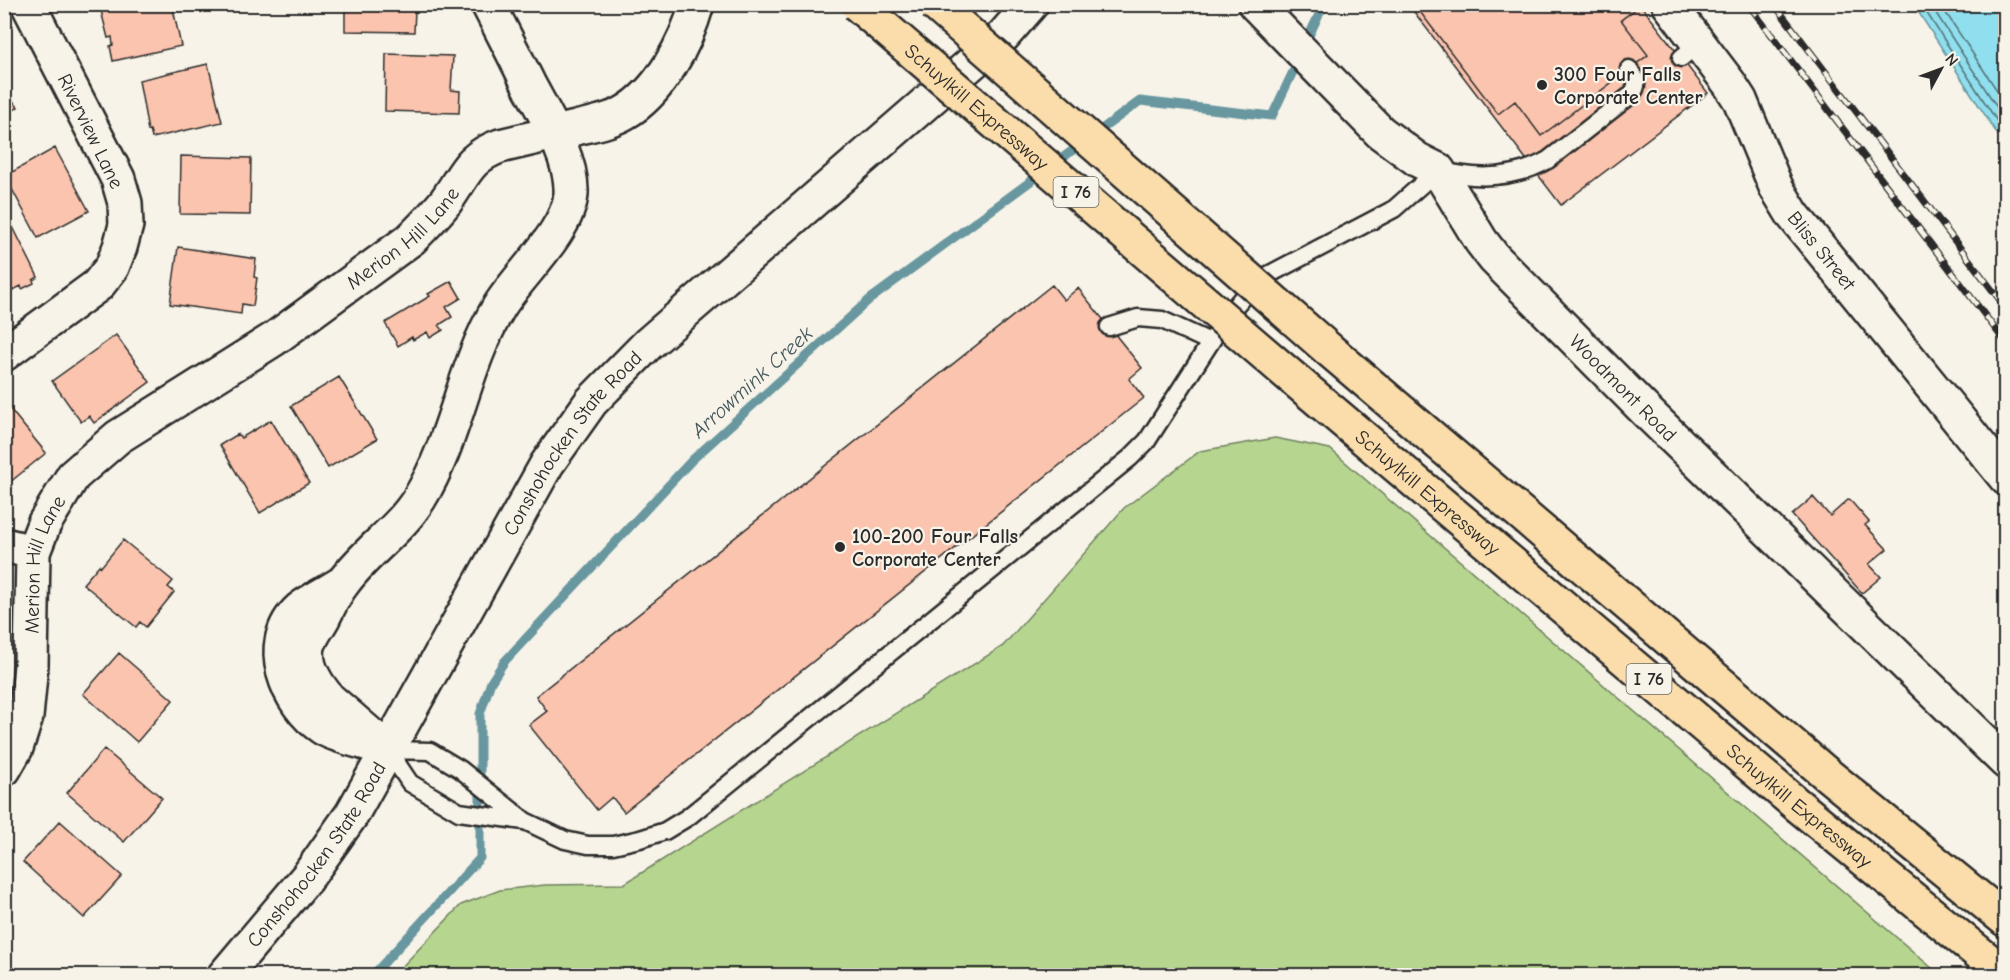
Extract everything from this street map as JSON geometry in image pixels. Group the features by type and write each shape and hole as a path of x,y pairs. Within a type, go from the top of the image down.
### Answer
{"highway":[{"name":"Schuylkill Expressway","path":"856,4 1295,380 1795,803 2006,975"},
{"name":"I 76","path":"935,4 1327,348 1829,776 2006,920"}],"street":[{"name":"Riverview Lane","path":"4,354 98,285 112,267 126,225 125,203 118,179 28,4"},
{"path":"387,750 320,689 309,665 309,645 343,583 400,523 418,499 443,447 470,366 483,335 500,305 556,232 566,215 571,194 569,173 554,133 488,4"},
{"name":"Merion Hill Lane","path":"4,769 16,748 26,717 31,665 19,549 44,524 73,476 118,437 274,339 411,239 431,220 462,173 485,151 607,121 624,113 640,101 653,89 680,49 690,28 697,4"},
{"name":"Conshohocken State Road","path":"224,975 286,905 332,845 352,814 547,464 591,402 648,344 1004,36 1031,4"},
{"path":"1004,36 1051,4"},
{"path":"1255,4 1398,147 1438,170"},
{"name":"Bliss Street","path":"1669,4 1690,51 1740,100 1776,187 1793,214 2006,478"},
{"name":"Woodmont Road","path":"1438,170 1480,241 1494,258 1648,413 2006,762"}],"lane":[{"path":"387,750 430,751 460,769 525,821 565,840 588,845 613,845 665,831 688,817 1130,458 1147,441 1230,312 1242,298 1268,276 1394,209 1438,170 1475,177 1499,176 1533,168 1548,160 1631,95 1637,84 1629,69"},
{"path":"1109,327 1138,318 1162,320 1210,342"},
{"path":"387,750 410,783 459,812 525,821"}],"green space":[{"path":"1275,438 1330,449 1940,975 394,975 461,905 500,890 545,885 624,884 1003,646 1124,508 1200,451"}],"water":[{"path":"1914,5 2005,5 2005,146 1921,16"}],"building":[{"path":"109,4 172,4 181,46 113,61 110,46 113,45 112,37 108,38 100,7"},
{"path":"345,4 411,4 411,10 415,10 414,32 345,31"},
{"path":"1408,4 1640,4 1708,93 1561,205"},
{"name":"300 Four Falls Corporate Center","path":"1414,4 1636,4 1638,7 1621,20 1648,55 1541,136 1515,101 1498,114"},
{"path":"386,54 453,56 451,90 460,91 459,113 385,111"},
{"path":"208,64 222,122 152,138 150,130 148,131 139,80"},
{"path":"4,91 18,107 4,118"},
{"path":"55,148 89,211 38,238 5,176"},
{"path":"181,156 251,158 250,215 180,214"},
{"path":"9,219 38,277 33,280 34,283 9,292 11,295 4,298 4,221"},
{"path":"178,247 256,259 254,277 257,278 253,306 242,304 241,314 170,304"},
{"path":"451,281 461,298 446,307 452,317 439,325 443,330 430,338 427,332 413,340 412,337 398,346 385,323"},
{"name":"100-200 Four Falls Corporate Center","path":"1052,285 1064,300 1078,288 1142,368 1129,379 1144,398 624,812 612,797 597,810 529,725 547,711 536,696"},
{"path":"116,335 150,382 94,423 89,416 81,422 52,381"},
{"path":"339,377 377,439 328,468 291,406"},
{"path":"9,408 46,453 4,487 4,412"},
{"path":"271,420 309,483 260,513 220,445 238,434 241,438"},
{"path":"1813,497 1830,516 1849,499 1869,522 1865,525 1887,549 1869,564 1881,577 1862,593 1792,515"},
{"path":"123,540 173,581 168,587 174,592 146,627 140,622 136,627 83,584 99,565 101,567"},
{"path":"119,653 173,700 137,742 83,694"},
{"path":"104,749 162,798 124,842 67,793"},
{"path":"60,821 122,876 84,918 23,862"}],"waterway":[{"name":"Arrowmink Creek","path":"1304,46 1324,4"},
{"name":"Arrowmink Creek","path":"372,976 480,858 480,714 491,682 504,662 692,460 869,300 1140,101 1272,116 1299,59"}],"railway":[{"path":"1748,4 2006,343"},
{"path":"1774,4 2006,308"}],"place":[{"name":"300 Four Falls Corporate Center","path":"1542,85"},
{"name":"100-200 Four Falls Corporate Center","path":"840,547"}]}
